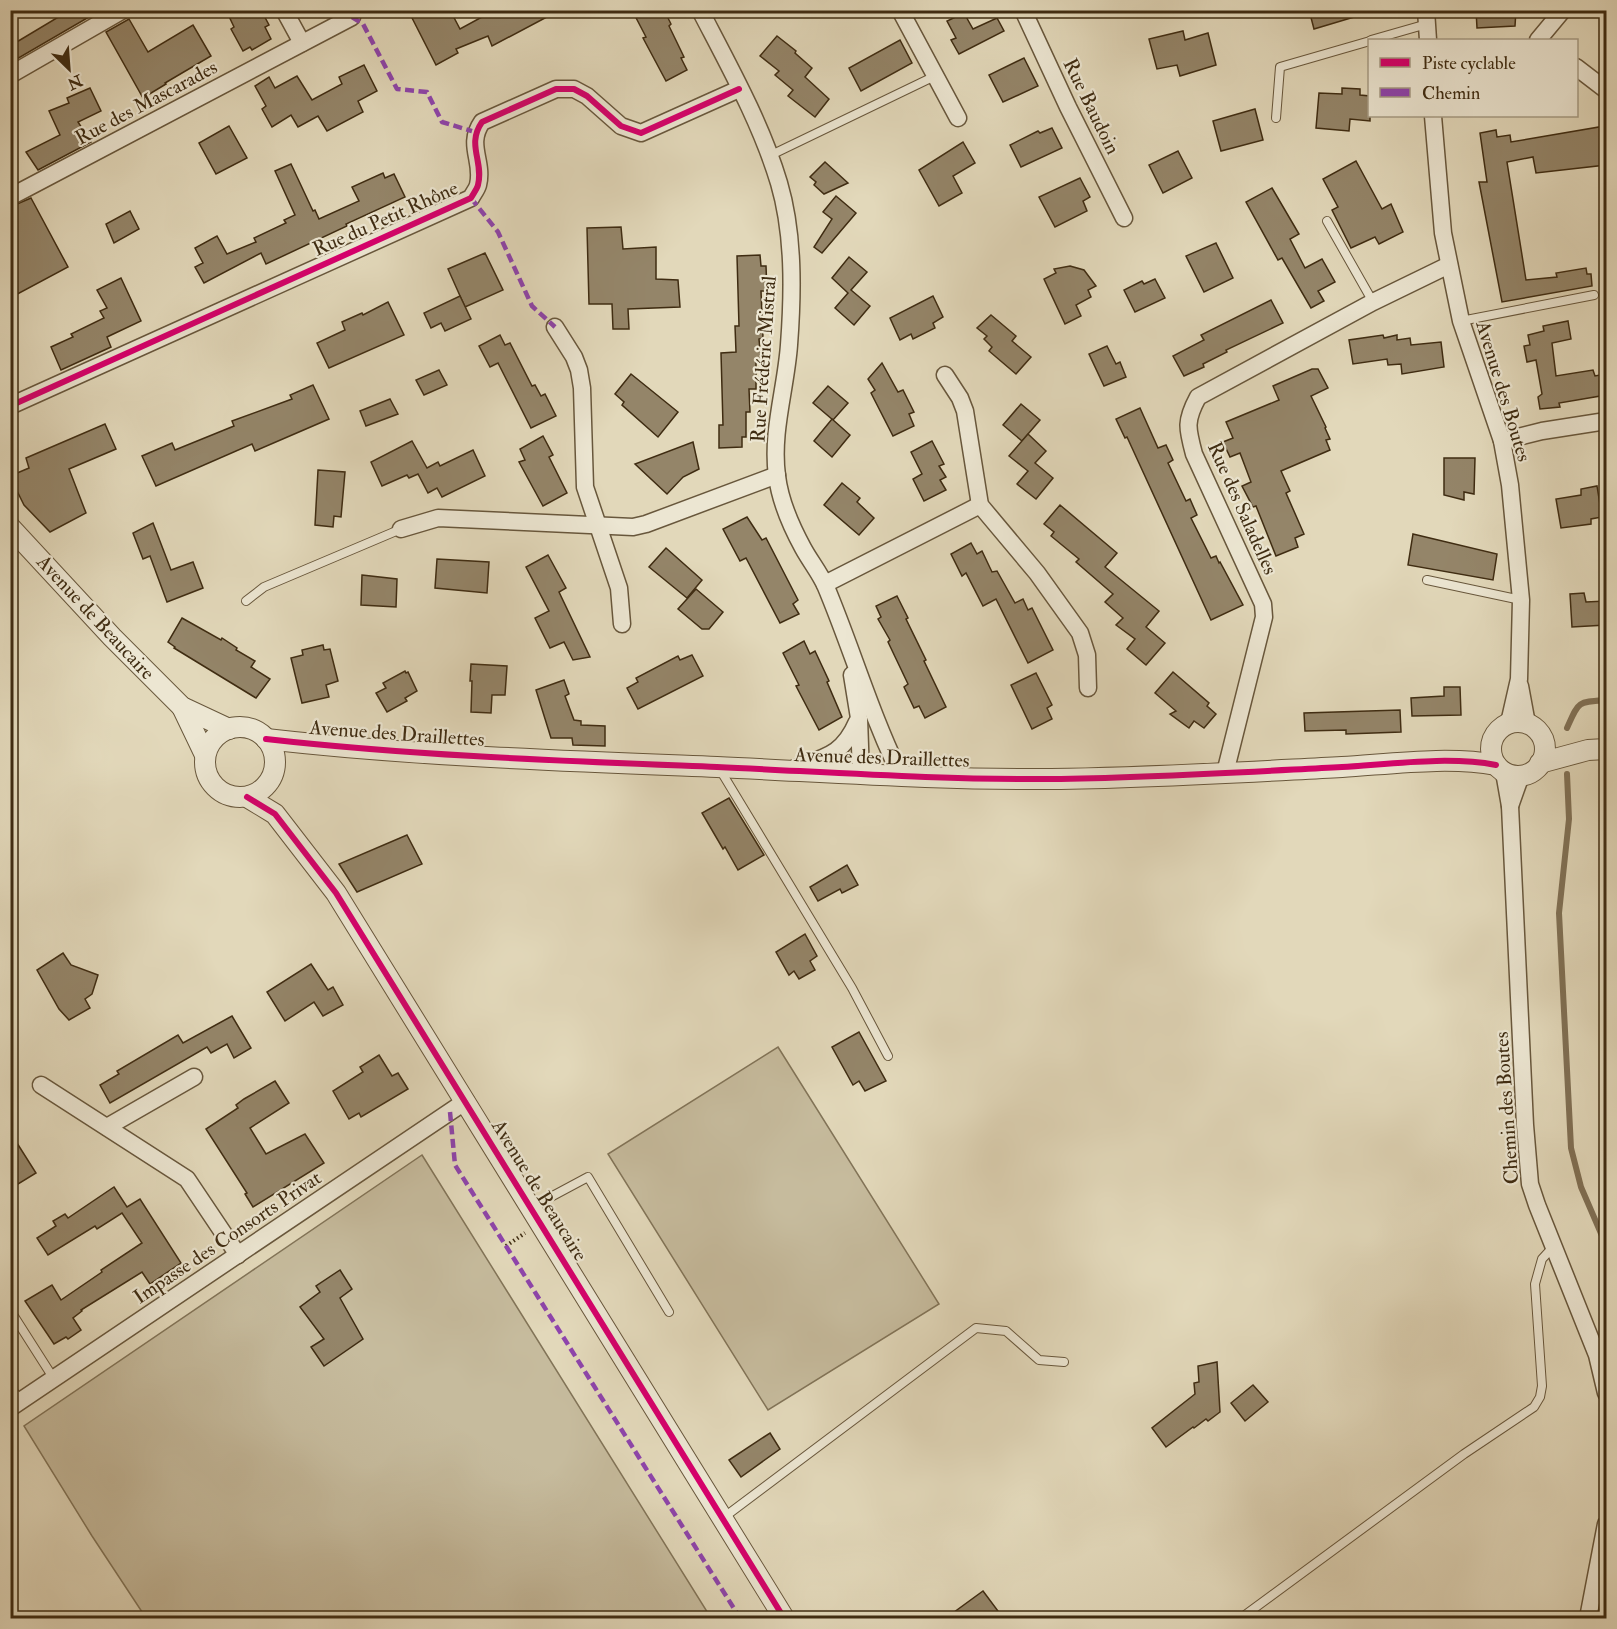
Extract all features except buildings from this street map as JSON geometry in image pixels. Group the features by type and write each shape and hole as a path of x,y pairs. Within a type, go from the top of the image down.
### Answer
{"street":[{"path":"10,75 123,10"},
{"path":"284,10 302,43"},
{"name":"Rue Frédéric Mistral","path":"700,10 769,156 786,213 791,270 789,346 777,440 777,475 782,500 803,549 825,584 887,747 901,776"},
{"path":"900,10 958,118"},
{"name":"Rue Baudoin","path":"1023,10 1068,107 1124,218"},
{"path":"1541,39 1563,10"},
{"name":"Rue des Mascarades","path":"10,198 352,17"},
{"path":"1578,69 1606,90"},
{"name":"Rue du Petit Rhône","path":"10,406 471,198 478,185 475,132 482,122 556,89 574,89 587,96 621,126 641,133 739,89"},
{"name":"Avenue des Boutes","path":"1433,117 1440,205 1449,265 1461,321 1502,441 1510,485 1521,600 1518,724"},
{"name":"Rue des Saladelles","path":"1225,773 1264,617 1263,604 1194,454 1188,432 1188,414 1197,397 1373,302 1449,265"},
{"path":"555,327 574,357 579,370 582,388 584,478 619,588 622,624"},
{"path":"945,375 960,398 965,411 980,505 1036,573 1080,633 1087,655 1088,688"},
{"path":"1502,441 1542,431 1606,421"},
{"path":"401,529 438,518 633,527 777,475"},
{"path":"825,584 980,505"},
{"name":"Avenue de Beaucaire","path":"10,527 112,637 182,707 205,755"},
{"name":"Rue Frédéric Mistral","path":"847,641 859,718 861,775"},
{"name":"Avenue de Beaucaire","path":"182,707 230,729"},
{"path":"790,770 836,751 850,737 859,718"},
{"path":"1518,724 1534,728 1543,740 1544,756 1529,773 1507,771 1491,752 1491,744 1497,732 1518,724"},
{"path":"273,772 266,787 247,797 236,798 224,795 215,788 204,767 205,755 214,738 230,729 249,728 266,739 272,747 275,814"},
{"name":"Avenue des Draillettes","path":"266,739 315,745 602,763 861,775 1051,779 1440,762 1485,763 1507,771"},
{"path":"1543,740 1597,750"},
{"name":"Avenue des Draillettes","path":"1440,762 1491,744"},
{"name":"Avenue des Draillettes","path":"273,772 315,745"},
{"path":"1540,763 1597,750"},
{"name":"Chemin des Boutes","path":"1507,771 1527,1163 1530,1184 1597,1355 1606,1393"},
{"name":"Avenue de Beaucaire","path":"247,797 275,814 336,893 723,1519 777,1616"},
{"path":"107,1127 194,1077"},
{"path":"41,1084 188,1179 238,1255"},
{"name":"Impasse des Consorts Privat","path":"16,1404 466,1101"},
{"path":"1588,1618 1606,1524"}],"lane":[{"path":"1377,39 1427,25"},
{"path":"1276,118 1280,67 1368,42"},
{"path":"769,156 935,76"},
{"path":"1326,221 1373,302"},
{"path":"1461,321 1594,295"},
{"path":"246,601 264,587 401,529"},
{"path":"1427,579 1521,600"},
{"path":"718,767 852,988 888,1056"},
{"path":"531,1208 588,1177 669,1312"},
{"path":"1240,1618 1464,1454 1534,1407 1540,1397 1542,1386 1535,1284 1542,1259 1554,1246"},
{"path":"10,1310 54,1379"},
{"path":"723,1519 976,1328 1006,1330 1039,1360 1064,1362"},
{"path":"10,1386 16,1404"}],"shaded area":[{"path":"778,1047 939,1304 768,1410 608,1154"},
{"path":"422,1155 711,1618 146,1618 92,1536 24,1426"}],"waterway":[{"path":"1567,728 1580,705 1589,701 1606,700"},
{"path":"1567,774 1569,819 1559,913 1571,1148 1581,1187 1606,1245"}],"marked path":[{"path":"352,17 363,24 397,89 427,92 442,122 475,132"},
{"path":"471,198 498,232 532,306 555,327"},
{"path":"450,1112 455,1165 740,1618"}],"cycle path":[{"path":"10,406 471,198 478,185 479,168 475,138 482,122 556,89 574,89 587,96 621,126 641,133 739,89"},
{"path":"266,739 379,750 492,757 968,778 1051,779 1160,776 1440,761 1496,765"},
{"path":"247,797 275,814 336,893 784,1618"}]}
